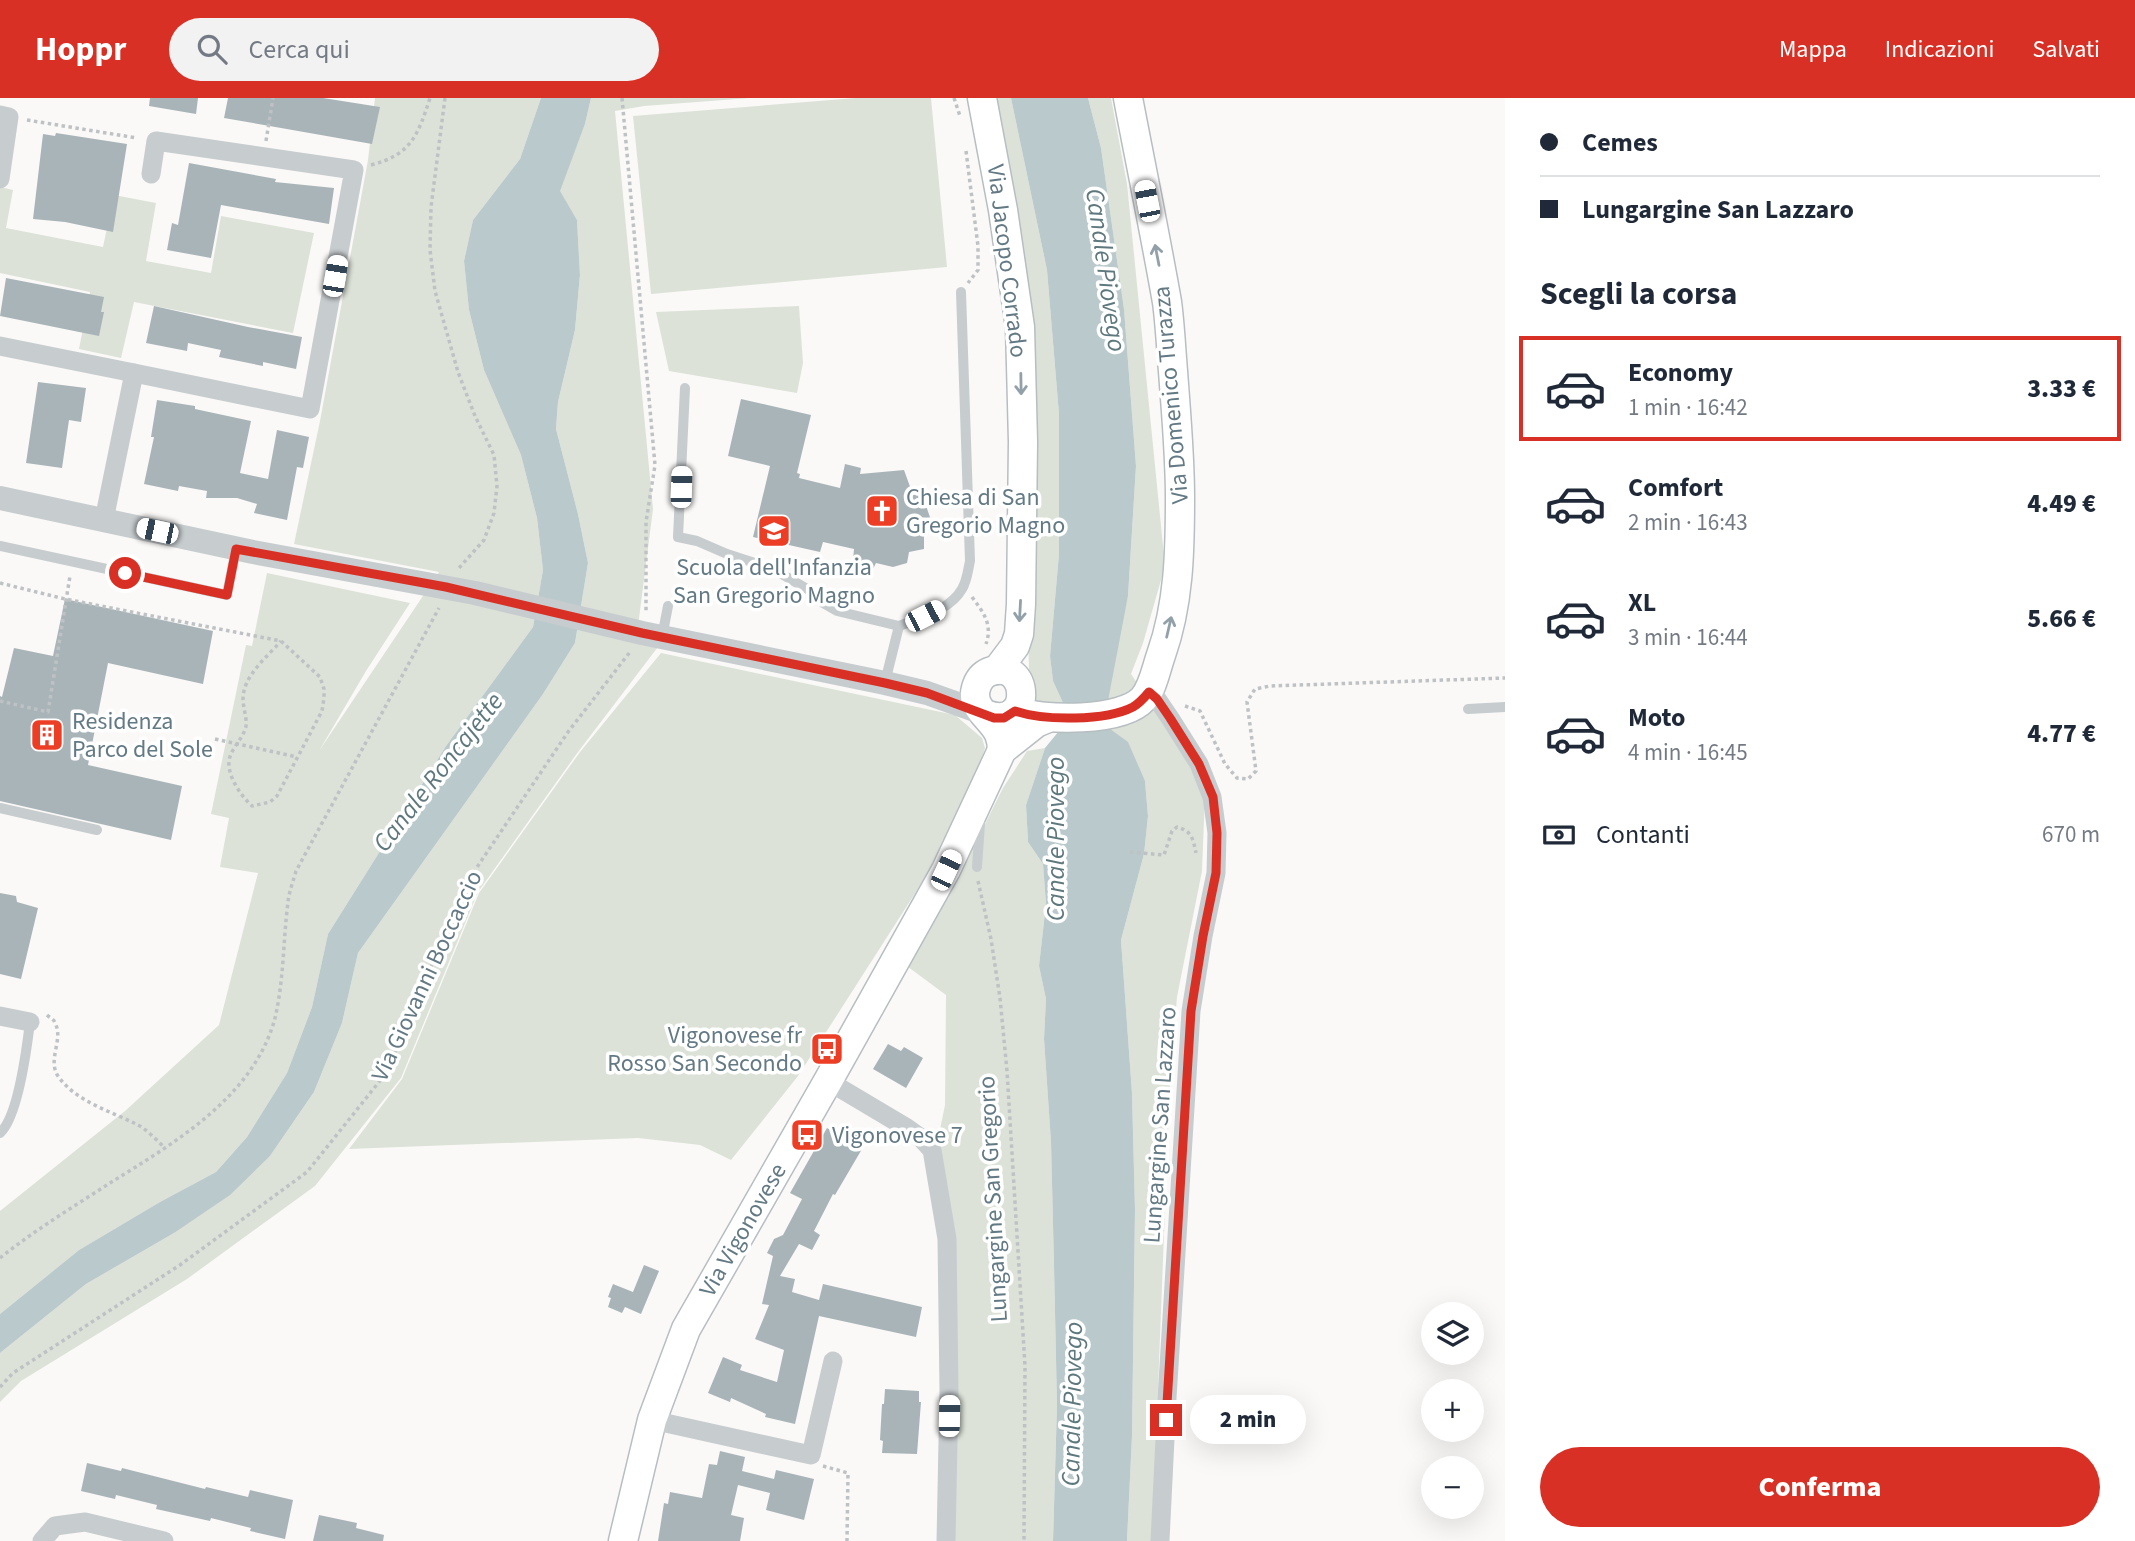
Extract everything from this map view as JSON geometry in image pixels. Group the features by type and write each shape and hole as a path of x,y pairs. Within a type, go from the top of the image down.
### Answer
{"main road":[{"name":"Via Jacopo Corrado","path":"982,98 1003,210 1020,327 1023,442 1019,634 1015,646 986,667"},
{"name":"Via Domenico Turazza","path":"1128,98 1167,304 1180,459 1177,594 1149,692"},
{"path":"999,713 1022,698 1020,684 1011,674 986,667 974,693 976,704 999,713 1056,718 1111,715 1135,706 1149,692"},
{"path":"999,713 1000,736 1007,746 1035,723 1056,718"},
{"name":"Via Vigonovese","path":"623,1541 652,1420 686,1329 946,870 1007,746"}],"street":[{"path":"0,179 5,116"},
{"path":"0,346 310,409 355,170 156,141 151,174"},
{"path":"104,520 134,373"},
{"path":"0,498 236,549 449,586 642,633 885,683 999,713"},
{"path":"927,693 967,689 986,667"},
{"name":"Lungargine San Lazzaro","path":"1149,692 1157,699 1199,764 1213,797 1217,833 1216,873 1191,1011 1160,1541"},
{"path":"0,1016 39,1018"},
{"path":"828,1081 907,1128 932,1150 947,1239 949,1391 946,1541"},
{"path":"652,1420 811,1455 833,1361"},
{"path":"42,1541 55,1527 85,1522 164,1541"}],"lane":[{"path":"685,388 678,537 697,541 773,569 837,611 899,626 951,603 964,587 970,561 961,292"},
{"path":"0,546 227,595 236,549"},
{"path":"642,633 668,606"},
{"path":"885,683 899,626"},
{"path":"1468,709 1505,707"},
{"path":"0,808 97,830"},
{"path":"977,862 980,824"},
{"path":"0,1133 15,1107 39,1018"}],"path":[{"path":"264,157 274,98"},
{"path":"355,170 401,154 423,121 430,98"},
{"path":"0,1258 198,1124 234,1091 250,1070 274,1019 282,981 288,900 296,872 449,586 484,540 494,513 497,485 494,454 475,416 458,372 435,291 430,250 431,207 445,98"},
{"path":"622,98 654,465 646,522 642,633"},
{"path":"954,98 961,117"},
{"path":"5,116 156,141"},
{"path":"961,292 978,270 978,246 965,140"},
{"path":"0,583 65,599 281,641 320,677 324,689 322,711 277,796 270,802 252,806 229,771 228,760 246,726 243,701 248,680 281,641"},
{"path":"964,587 985,615 989,626 986,667"},
{"path":"0,701 48,712 65,599"},
{"name":"Via Giovanni Boccaccio","path":"0,1387 13,1373 180,1265 307,1172 387,1072 465,885 568,732 642,633"},
{"path":"1187,706 1200,711 1225,764 1237,778 1248,779 1256,771 1247,702 1255,690 1270,686 1505,678"},
{"path":"215,739 297,757"},
{"path":"1130,852 1164,855 1172,831 1177,827 1186,829 1192,836 1197,862"},
{"name":"Lungargine San Gregorio","path":"977,862 1000,998 1008,1084 1025,1366 1024,1541"},
{"path":"39,1018 55,1023 58,1037 54,1070 59,1078 69,1088 97,1106 139,1125 165,1148"},
{"path":"811,1455 826,1468 848,1473 847,1541"}],"shaded area":[{"path":"375,98 541,98 520,159 473,220 464,261 469,310 484,370 521,455 537,518 543,570 533,627 446,746 328,934 312,1007 287,1073 247,1137 216,1172 79,1250 0,1314 0,1211 125,1111 219,1025 258,873 220,867 229,818 211,814 246,645 252,646 267,573 410,603 319,751 439,572 294,544 320,421 368,160"},
{"path":"591,98 750,98 644,106 615,111 653,509 637,634 664,639 578,752 478,892 401,1078 315,1186 187,1279 21,1381 0,1402 0,1353 86,1284 174,1233 270,1156 314,1092 342,1023 358,953 543,694 575,643 588,563 556,429 558,402 575,330 580,275 577,220 559,191 585,124"},
{"path":"856,98 931,98 947,267 651,294 633,116"},
{"path":"987,98 1011,98 1047,270 1059,414 1059,554 1050,656 1053,681 1064,705 1036,704 1029,675 1027,554"},
{"path":"1088,98 1111,98 1127,184 1165,566 1143,643 1131,674 1172,735 1205,794 1202,871 1177,997 1170,1081 1152,1541 1127,1541 1132,1436 1135,1210 1132,1093 1121,940 1144,854 1148,816 1145,781 1098,727 1128,596 1136,466 1124,309 1101,148"},
{"path":"0,187 13,190 6,228 103,247 114,195 156,203 146,261 211,273 221,216 314,233 293,333 134,302 121,358 79,349 90,292 0,273"},
{"path":"799,306 803,363 797,393 669,371 656,312"},
{"path":"661,653 955,715 982,738 985,748 962,820 798,1076 731,1160 700,1145 638,1138 349,1149 402,1079 479,893 580,752"},
{"path":"1045,748 1026,805 1028,842 1043,864 1046,904 1039,966 1046,999 1044,1039 1051,1142 1057,1405 1053,1541 942,1541 942,1390 936,1149 945,1105 946,995 892,955 983,828 1003,788 1027,751"}],"water":[{"name":"Canale Roncajette","path":"541,98 591,98 585,124 560,191 577,220 580,275 575,330 558,402 556,429 588,563 575,643 543,694 358,953 342,1023 314,1092 270,1156 230,1195 174,1233 86,1284 0,1353 0,1314 79,1250 216,1172 247,1137 287,1073 312,1007 328,934 446,746 533,627 543,570 537,518 521,455 484,370 469,310 464,261 473,220 520,159"},
{"name":"Canale Piovego","path":"1011,98 1088,98 1101,148 1124,309 1136,466 1128,596 1107,706 1106,726 1128,742 1145,781 1148,816 1144,854 1121,940 1132,1093 1135,1210 1132,1436 1127,1541 1053,1541 1057,1405 1051,1142 1044,1039 1046,999 1039,966 1046,904 1043,864 1028,842 1026,805 1045,748 1059,731 1064,705 1053,681 1050,656 1059,554 1059,414 1047,270"}],"building":[{"path":"150,98 198,98 196,114 149,106"},
{"path":"228,98 323,98 380,107 372,144 224,118"},
{"path":"56,133 127,144 113,232 65,222 33,219 43,134 55,136"},
{"path":"189,163 276,179 275,182 334,188 329,224 221,205 211,258 167,250 172,223 178,225"},
{"path":"6,278 104,297 99,336 0,316"},
{"path":"154,306 302,337 296,369 263,362 263,366 219,357 221,350 188,343 187,351 146,343"},
{"path":"38,382 86,388 81,422 69,420 62,468 26,463"},
{"path":"741,399 811,415 797,473 800,474 799,478 840,488 845,464 861,468 860,474 904,470 913,495 922,494 934,529 924,532 924,549 909,552 907,563 893,567 876,563 871,573 862,577 852,570 854,549 823,542 820,552 753,537 770,466 728,456"},
{"path":"157,400 195,406 195,409 251,421 240,473 268,479 277,430 309,437 303,468 297,467 287,520 254,513 257,504 237,498 206,498 207,491 179,486 178,491 144,484 154,437 151,437"},
{"name":"Residenza Parco del Sole","path":"65,599 213,631 203,684 108,663 88,765 182,786 171,840 0,801 0,696 2,697 14,648 53,656"},
{"path":"0,893 16,896 17,902 38,908 21,979 0,974"},
{"path":"888,1044 901,1051 904,1047 923,1058 906,1088 873,1069"},
{"path":"827,1128 847,1139 852,1132 865,1140 814,1231 820,1235 812,1250 799,1244 780,1276 795,1279 792,1292 819,1300 823,1284 922,1307 916,1337 819,1316 795,1424 765,1417 766,1414 731,1398 730,1402 708,1393 723,1357 742,1365 740,1370 777,1382 784,1350 755,1339 769,1305 762,1304 773,1256 767,1253 774,1239 783,1235 802,1199 790,1193"},
{"path":"644,1265 659,1271 641,1314 625,1307 622,1313 608,1307 611,1298 608,1297 613,1284 633,1292"},
{"path":"885,1389 919,1391 921,1402 917,1454 882,1453 883,1441 880,1440"},
{"path":"720,1451 745,1457 742,1471 774,1479 776,1470 814,1479 804,1520 766,1510 770,1493 738,1485 731,1515 744,1518 740,1541 658,1541 664,1503 668,1504 670,1492 702,1498 709,1464 717,1465"},
{"path":"87,1463 121,1471 122,1468 248,1497 250,1490 293,1500 285,1539 211,1518 210,1521 156,1509 157,1505 116,1495 115,1499 81,1491"},
{"path":"319,1515 357,1523 356,1528 384,1535 383,1541 313,1541"}],"place":[{"name":"Chiesa di San Gregorio Magno","path":"882,511"},
{"name":"Scuola dell'Infanzia San Gregorio Magno","path":"774,531"},
{"name":"Residenza Parco del Sole","path":"47,735"},
{"name":"Vigonovese fr Rosso San Secondo","path":"827,1049"},
{"name":"Vigonovese 7","path":"807,1135"}],"route":[{"path":"125,573 227,595 236,549 446,587 642,633 885,683 927,693 994,718 1004,718 1015,711 1048,718 1111,715 1135,706 1149,692 1157,699 1199,764 1213,797 1217,833 1216,873 1191,1011 1166,1420"}]}
